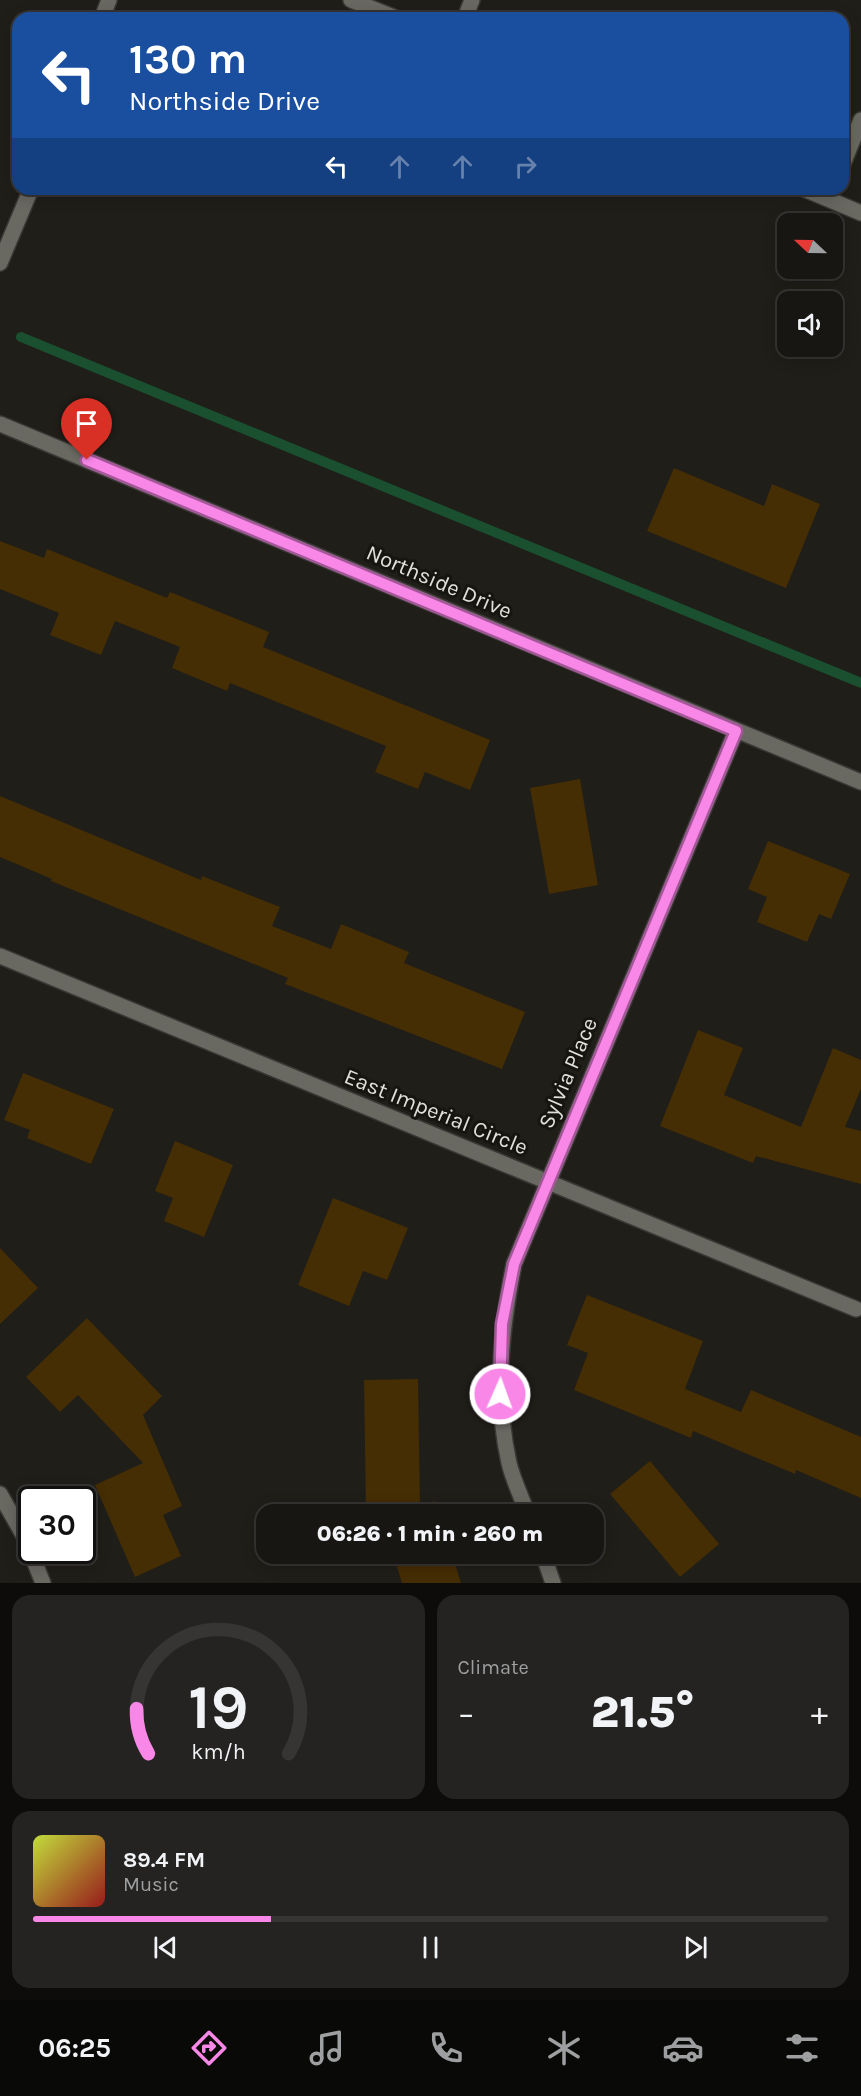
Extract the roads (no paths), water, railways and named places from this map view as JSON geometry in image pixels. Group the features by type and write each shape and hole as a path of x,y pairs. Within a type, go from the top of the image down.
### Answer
{"street":[{"path":"351,0 381,12"},
{"path":"849,149 861,120"},
{"path":"0,263 28,195"},
{"path":"833,195 861,213"},
{"name":"Northside Drive","path":"0,424 861,782"},
{"name":"Sylvia Place","path":"524,1504 509,1464 500,1394 502,1324 514,1264 736,731"},
{"name":"East Imperial Circle","path":"0,956 856,1309"},
{"path":"0,1494 25,1538 43,1583"},
{"path":"546,1564 553,1583"}],"waterway":[{"path":"21,337 861,683"}]}
